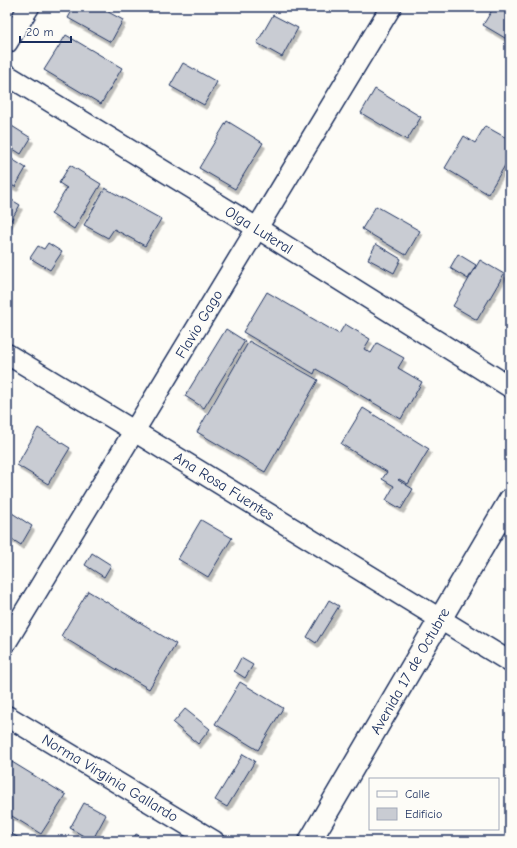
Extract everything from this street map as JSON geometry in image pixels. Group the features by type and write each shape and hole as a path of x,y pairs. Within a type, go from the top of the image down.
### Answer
{"main road":[{"name":"Avenida 17 de Octubre","path":"310,841 510,500"}],"street":[{"name":"Flavio Gago","path":"7,641 391,7"},
{"path":"7,43 22,9"},
{"name":"Olga Luteral","path":"7,75 257,228 510,387"},
{"name":"Ana Rosa Fuentes","path":"7,354 510,662"},
{"name":"Norma Virginia Gallardo","path":"7,716 214,841"}],"building":[{"path":"74,7 99,7 123,20 111,42 68,18"},
{"path":"494,7 510,7 510,41 483,25"},
{"path":"273,15 298,28 282,57 257,43"},
{"path":"66,35 122,68 101,104 44,70"},
{"path":"183,63 217,82 204,105 170,86"},
{"path":"375,89 421,117 407,140 361,113"},
{"path":"227,121 263,143 235,189 199,168"},
{"path":"7,123 31,138 21,154 7,145"},
{"path":"485,126 510,140 510,157 488,194 445,168 464,136 475,143"},
{"path":"7,156 26,168 15,187 7,183"},
{"path":"70,165 101,184 74,229 51,214 67,188 59,183"},
{"path":"105,188 161,219 145,246 114,229 108,238 84,225"},
{"path":"7,197 20,205 7,227"},
{"path":"376,206 420,231 406,255 362,229"},
{"path":"48,243 62,252 50,270 30,258 38,246 44,249"},
{"path":"376,244 401,259 394,273 368,259"},
{"path":"458,254 476,265 468,279 450,268"},
{"path":"480,260 504,274 477,320 453,306"},
{"path":"267,292 339,334 345,324 370,339 364,349 371,353 377,343 404,358 398,368 422,382 401,419 316,369 314,374 243,332"},
{"path":"226,329 245,341 204,408 185,396"},
{"path":"249,341 318,380 265,472 197,432"},
{"path":"363,408 429,449 408,484 399,479 398,480 413,489 401,509 386,500 394,486 382,479 387,472 341,444"},
{"path":"38,428 70,448 48,484 17,465"},
{"path":"12,513 32,526 21,545 7,536 7,522"},
{"path":"201,520 232,538 208,577 178,559"},
{"path":"92,553 111,565 104,577 85,565"},
{"path":"88,591 176,644 149,689 61,636"},
{"path":"329,600 339,606 316,643 307,637"},
{"path":"241,658 253,665 245,678 234,671"},
{"path":"240,682 283,708 258,750 215,724"},
{"path":"185,709 210,729 198,744 173,723"},
{"path":"243,754 255,761 227,807 215,800"},
{"path":"12,762 66,795 41,834 7,813 7,770"},
{"path":"84,803 106,815 92,841 70,828"},
{"path":"7,831 24,841 7,841"},
{"path":"136,834 149,841 132,841"}]}
